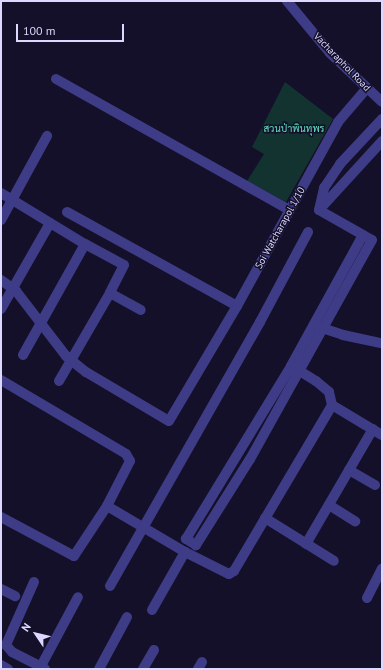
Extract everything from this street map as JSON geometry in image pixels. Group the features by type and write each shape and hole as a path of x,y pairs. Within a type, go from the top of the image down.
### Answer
{"street":[{"name":"Vacharaphol Road","path":"287,1 330,53 382,102"},
{"path":"56,79 289,210"},
{"name":"Soi Watcharapol 1/10","path":"71,360 169,421 237,306 338,122 367,88"},
{"path":"319,210 324,188 336,170 382,119"},
{"path":"1,220 46,136"},
{"path":"319,210 382,141"},
{"path":"1,193 85,244 124,265 110,293 59,381"},
{"path":"319,210 372,240 300,372 250,459 196,545 186,539 240,453 291,366 363,235"},
{"path":"67,212 237,306"},
{"path":"1,309 50,223"},
{"path":"110,586 260,322 308,232"},
{"path":"23,355 85,244"},
{"path":"1,280 12,289 71,360"},
{"path":"110,293 141,310"},
{"path":"314,324 323,330 382,343"},
{"path":"107,506 185,552 229,574 234,571 332,405 329,392 291,366"},
{"path":"1,380 129,457 130,461 107,506 74,556 1,516"},
{"path":"332,405 382,435"},
{"path":"306,544 372,429"},
{"path":"240,453 250,459"},
{"path":"349,470 375,485"},
{"path":"329,505 355,521"},
{"path":"265,518 334,561"},
{"path":"152,610 185,552"},
{"path":"367,598 382,569"},
{"path":"34,582 6,644 12,652 43,668 78,597"},
{"path":"1,589 14,596"},
{"path":"99,669 127,616"},
{"path":"143,669 154,650"},
{"path":"1,665 8,669"}],"green space":[{"name":"สวนป่าพินทุพร","path":"285,82 333,119 286,202 247,181 264,154 252,147"}]}
